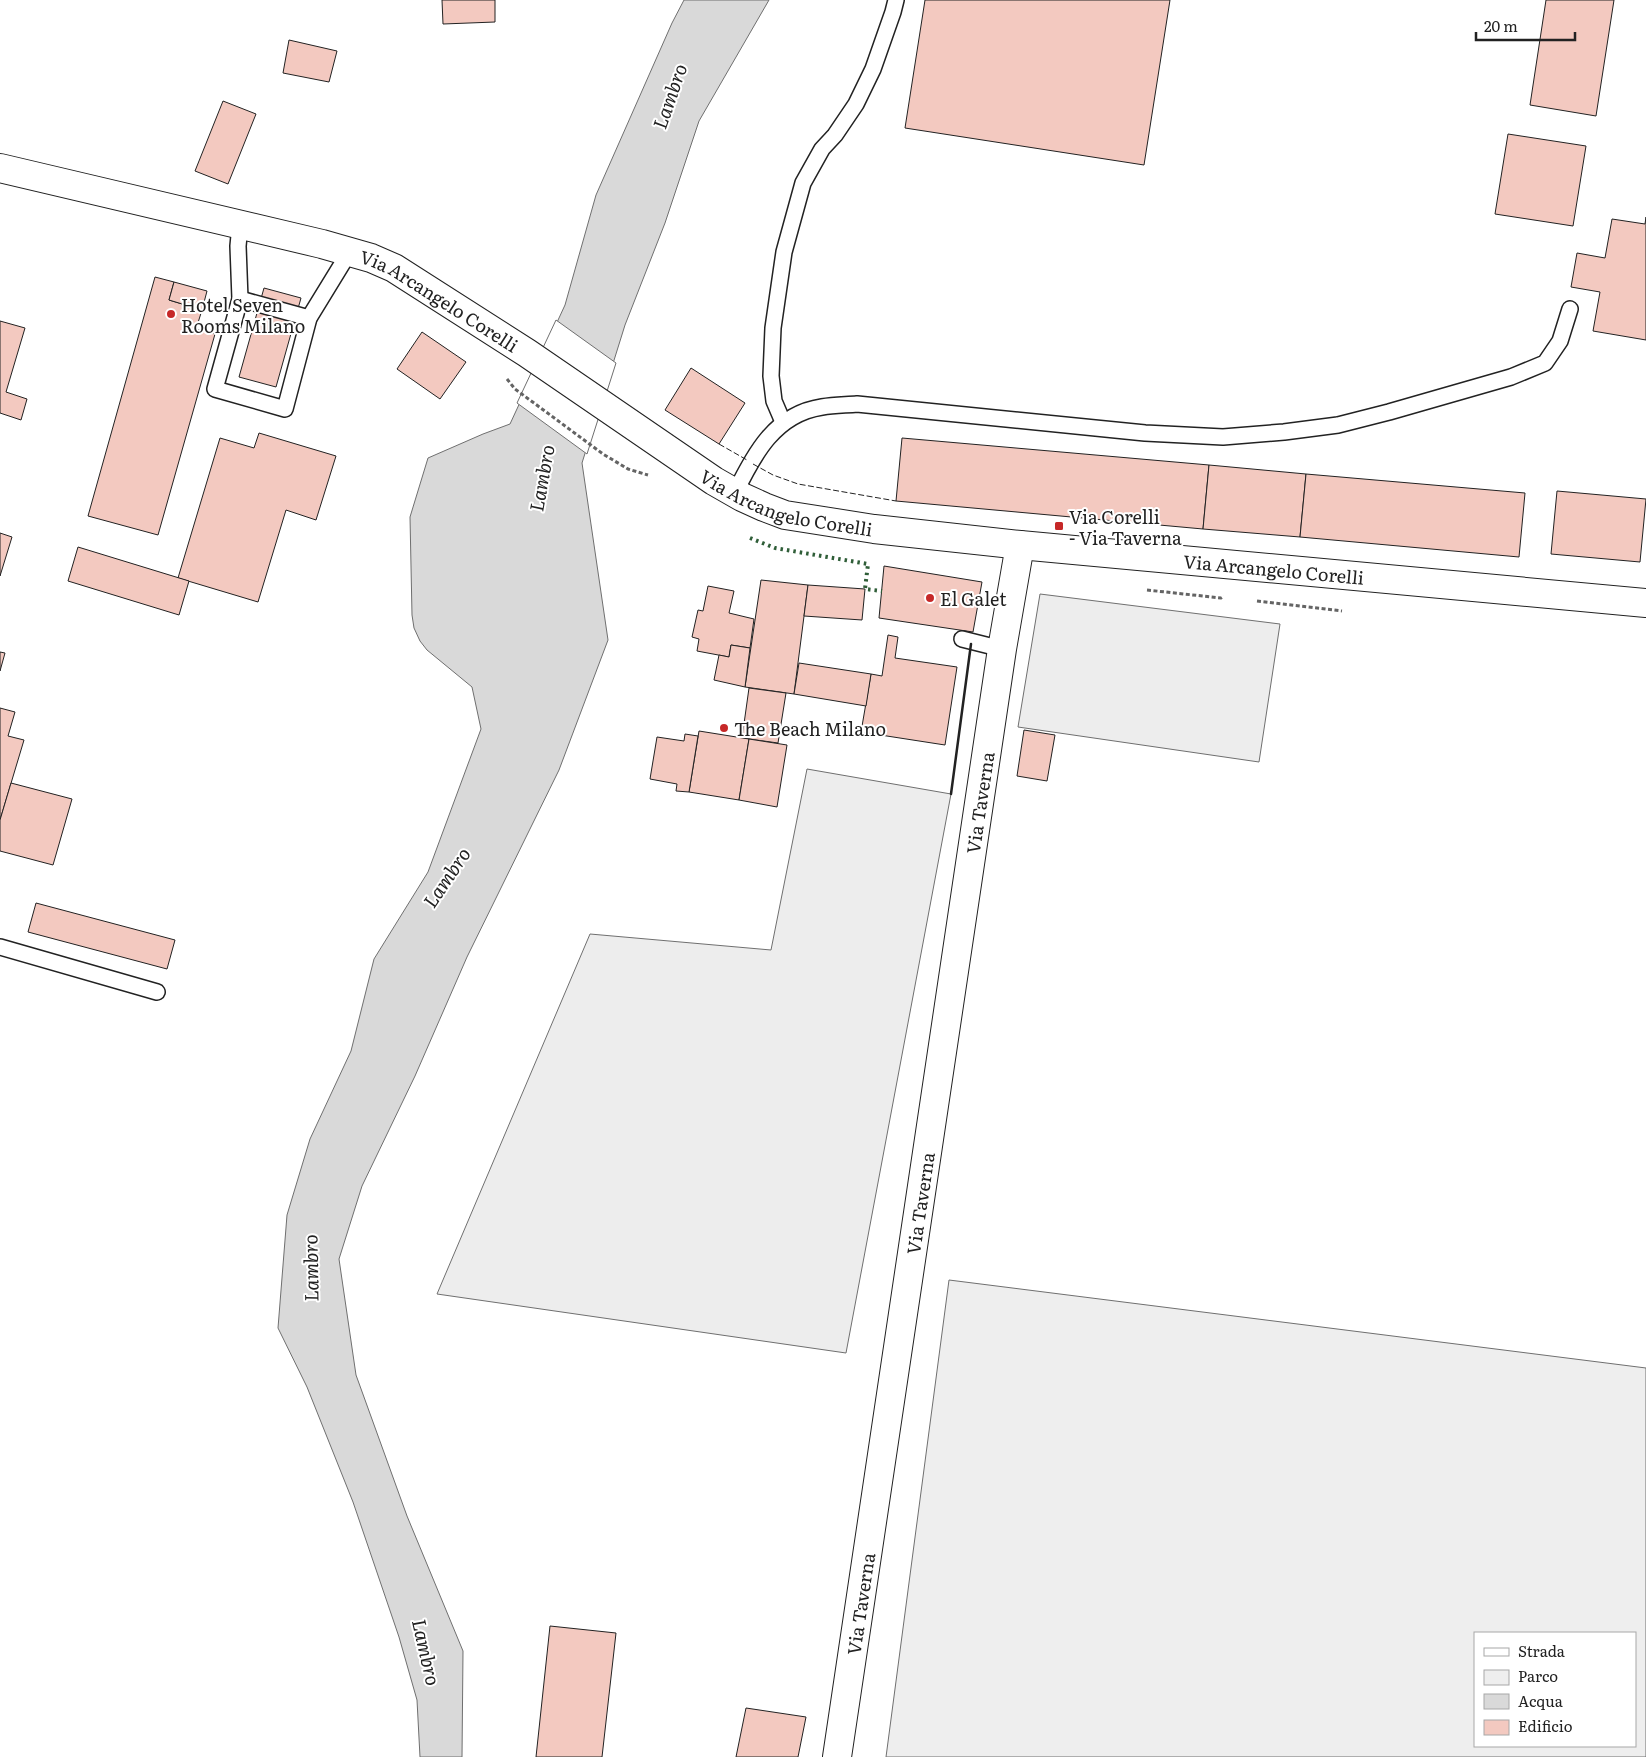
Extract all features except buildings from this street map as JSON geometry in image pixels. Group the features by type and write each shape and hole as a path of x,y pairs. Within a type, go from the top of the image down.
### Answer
{"street":[{"name":"Via Arcangelo Corelli","path":"0,168 350,251 394,268 527,353 714,481 764,507 785,515 874,528 1020,545 1646,603"},
{"name":"Via Taverna","path":"837,1757 1002,649 1020,545"}],"lane":[{"path":"783,422 774,401 771,376 772,328 784,252 803,183 822,149 856,104 873,69 896,0"},
{"path":"240,224 238,246 240,299 215,389 276,406 285,408 309,318 350,251"},
{"path":"240,299 309,318"},
{"path":"735,493 750,462 783,422 804,412 821,407 857,404 1145,432 1223,437 1284,432 1329,426 1389,412 1511,377 1545,363 1560,341 1570,309"},
{"path":"962,639 1002,649"},
{"path":"0,948 158,992"}],"path":[{"path":"515,389 603,454 628,469 653,476"},
{"path":"1257,601 1342,611"}],"green space":[{"path":"949,1280 1646,1368 1646,1757 886,1757"}],"shaded area":[{"path":"1040,594 1280,624 1259,762 1018,727"},
{"path":"807,769 951,794 846,1353 437,1294 590,934 771,950"}],"water":[{"name":"Lambro","path":"684,0 769,0 699,121 665,223 625,325 582,463 608,640 559,770 467,957 415,1076 362,1186 339,1259 356,1375 407,1516 463,1651 462,1757 420,1757 417,1700 399,1637 353,1502 307,1387 278,1328 287,1215 310,1139 351,1051 374,959 428,872 481,729 472,687 427,650 414,628 412,615 410,517 428,458 510,424 565,305 596,195"}],"pier":[{"path":"556,320 616,363 587,454 517,403"}],"hedge":[{"path":"750,538 775,548 868,564 865,589 882,591"}],"fence":[{"path":"719,444 747,460"},
{"path":"753,464 773,475 798,484 896,501"}],"wall":[{"path":"951,794 971,644"}],"place":[{"name":"Hotel Seven Rooms Milano","path":"171,314"},
{"name":"Via Corelli - Via Taverna","path":"1059,526"},
{"name":"El Galet","path":"930,598"},
{"name":"The Beach Milano","path":"724,728"}]}
